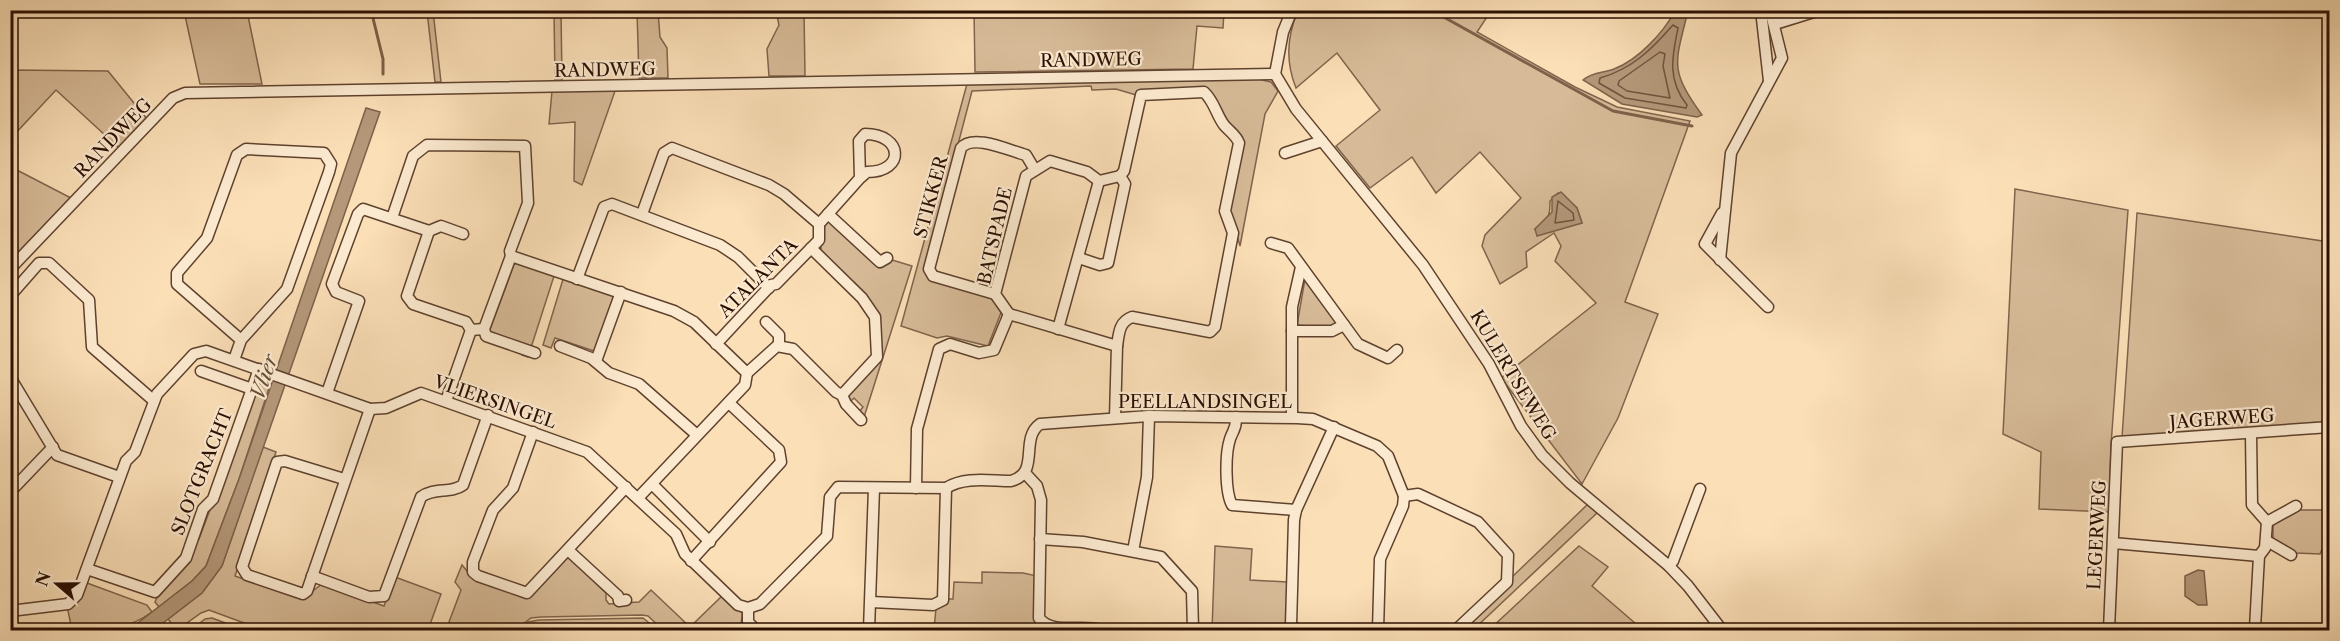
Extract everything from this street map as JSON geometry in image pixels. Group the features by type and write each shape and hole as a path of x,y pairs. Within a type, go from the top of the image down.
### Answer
{"street":[{"path":"1275,74 1282,32 1292,10"},
{"path":"1761,10 1769,81"},
{"path":"1720,260 1731,153 1782,58 1770,10"},
{"path":"1775,24 1817,12"},
{"name":"KULERTSEWEG","path":"1275,74 1296,109 1424,265 1489,364 1521,426 1542,454 1570,483 1668,566 1688,586 1722,630"},
{"name":"RANDWEG","path":"10,269 173,98 185,93 1275,74"},
{"path":"1058,328 1074,270 1080,258 1099,181 1120,176 1124,171 1139,98 1144,93 1204,92 1211,98 1225,125 1236,136 1239,144 1225,211 1233,233 1215,327 1210,332 1132,317 1125,320 1121,326 1117,346 1115,418"},
{"path":"819,224 867,172 880,172 888,169 895,155 894,147 889,140 865,134 859,141 860,178"},
{"name":"STIKKER","path":"995,294 933,276 929,269 961,148 964,144 974,141 1026,155 1035,170"},
{"path":"1285,153 1322,141"},
{"path":"392,218 413,156 427,145 525,146 528,203 510,251 512,256 484,329 486,336 535,353"},
{"name":"ATALANTA","path":"642,214 663,153 672,148 749,175 769,185 784,194 819,224 819,240 716,344"},
{"path":"234,360 241,340 287,289 329,172 331,164 324,153 246,149 237,155 207,238 177,273 177,284 241,340"},
{"name":"BATSPADE","path":"1010,315 995,294 1026,176 1050,161 1087,171 1099,181"},
{"path":"1080,258 1100,265 1108,263 1125,184 1120,176"},
{"path":"577,279 604,207 612,204 720,245 738,257 769,288"},
{"path":"1725,207 1705,244 1768,307"},
{"path":"327,393 358,301 336,292 332,284 358,214 363,209 429,231 441,226 463,234"},
{"path":"828,214 880,262 887,258"},
{"path":"429,231 407,296 412,304 466,322 471,330"},
{"path":"1271,243 1288,248 1358,344 1388,358 1398,350"},
{"path":"811,248 862,298 877,323 877,357 842,395"},
{"path":"512,256 674,311 694,322 747,373"},
{"path":"10,296 39,263 49,263 89,300 93,347 153,400"},
{"path":"1292,417 1292,307 1301,267"},
{"path":"596,362 621,292"},
{"path":"916,488 917,429 939,349 950,344 979,353 994,350 1010,315 1117,346"},
{"path":"638,498 745,385 747,373 779,346 779,334 766,322"},
{"path":"1292,331 1332,331 1344,325"},
{"path":"471,330 484,329"},
{"path":"446,401 471,330"},
{"path":"560,346 596,362 609,373 639,384 697,435"},
{"path":"779,346 793,349 836,392 842,395 846,404 861,420"},
{"path":"10,611 68,603 77,595 119,477 126,461 135,452 153,400 194,354 206,351 370,409 307,591 303,594 247,575 242,567 277,462 285,461 344,479"},
{"name":"SLOTGRACHT","path":"87,569 155,592 186,558 203,509 213,499 252,389 264,370"},
{"path":"201,371 252,389"},
{"path":"10,377 57,455 119,477"},
{"name":"VLIERSINGEL","path":"370,409 386,408 421,393 587,452 676,534 681,548 692,561 738,605 748,608"},
{"path":"692,561 781,462 779,450 729,403"},
{"path":"312,576 369,597 384,596 422,496 428,491 458,488 463,484 488,416"},
{"path":"1133,551 1147,477 1149,416"},
{"name":"PEELLANDSINGEL","path":"1025,473 1029,466 1031,435 1040,424 1149,416 1292,417 1313,419 1377,446 1388,456 1404,496"},
{"path":"1236,417 1237,429 1230,439 1226,491 1232,505 1296,510"},
{"path":"1298,630 1291,625 1296,510 1334,427"},
{"name":"JAGERWEG","path":"2117,442 2330,427"},
{"path":"533,432 513,488 493,510 473,562 473,572 478,576 527,593 626,487"},
{"path":"2251,434 2252,505 2267,522 2267,541 2259,556 2255,628 2258,630"},
{"name":"LEGERWEG","path":"2109,630 2117,442"},
{"path":"10,492 53,447"},
{"path":"756,630 748,622 748,608 760,604 827,536 833,491 843,486 946,488 956,482 966,480 1011,481 1025,473 1037,486 1041,500 1039,618 1049,627 1092,627 1101,630"},
{"path":"652,484 710,542"},
{"path":"869,630 874,488"},
{"path":"871,602 933,606 943,600 946,488"},
{"path":"1668,566 1673,561 1700,489"},
{"path":"1378,630 1380,559 1403,506 1404,496 1418,494 1478,522 1508,555 1507,582 1456,630"},
{"path":"2267,522 2296,506"},
{"path":"1040,539 1069,540 1133,551 1167,561 1192,591 1193,630"},
{"path":"2267,541 2291,555"},
{"path":"2113,543 2259,556"},
{"path":"568,550 618,596 619,601 626,600"}],"shaded area":[{"path":"974,10 1224,11 1223,28 1197,26 1193,69 975,72"},
{"path":"184,11 247,11 262,84 200,84"},
{"path":"427,11 433,11 441,82 435,82"},
{"path":"554,11 561,11 562,80 555,80"},
{"path":"637,11 658,11 660,37 667,48 668,78 639,78"},
{"path":"776,11 804,11 805,76 769,76 767,49 779,25"},
{"path":"1298,11 1491,11 1477,32 1575,87 1617,107 1690,121 1625,302 1658,314 1618,418 1582,484 1501,378 1596,303 1555,261 1561,246 1554,233 1526,252 1527,267 1500,284 1482,246 1485,235 1521,198 1480,152 1436,193 1412,157 1370,188 1336,146 1380,110 1337,53 1296,88 1290,68 1289,49","holes":["1558,193 1577,208 1582,223 1549,232 1535,229 1548,217 1550,201"]},
{"path":"11,70 108,71 147,119 119,148 56,90 11,138"},
{"path":"1258,79 1271,82 1278,91 1265,114 1240,246 1230,211 1242,147 1208,94 1136,95 1116,89 1092,90 1091,86 972,91 925,270 995,297 1002,310 988,346 947,336 937,338 901,326 967,84"},
{"path":"552,91 615,91 582,185 574,181 575,122 549,124"},
{"path":"11,167 71,198 11,260"},
{"path":"2015,189 2128,210 2111,445 2109,512 2039,509 2041,452 2003,434"},
{"path":"2137,213 2329,242 2329,424 2122,438"},
{"path":"828,217 872,260 889,259 912,266 864,417 859,412 863,407 854,398 850,402 849,395 881,357 880,319 821,255 821,226"},
{"path":"516,259 555,273 528,357 522,355 525,347 489,332"},
{"path":"564,276 616,295 594,351 555,338 551,348 543,345"},
{"path":"1305,279 1337,323 1328,328 1297,325"},
{"path":"265,376 272,379 239,479 206,566 192,581 159,607 155,602 157,597 199,539 258,381"},
{"path":"263,447 276,452 235,576 302,599 322,584 384,606 395,577 441,594 428,630 263,630 209,610 177,630 168,619 202,593 222,566"},
{"path":"1588,504 1597,513 1473,630 1463,630 1511,578"},
{"path":"2299,510 2327,510 2329,547 2323,547 2320,554 2296,553 2273,540 2273,524"},
{"path":"1215,546 1252,549 1250,580 1287,582 1286,630 1212,630"},
{"path":"1579,546 1608,567 1592,586 1643,630 1489,630"},
{"path":"566,555 606,593 606,600 609,604 639,602 651,590 690,627 722,596 743,609 741,624 747,630 663,630 648,616 642,615 541,617 531,618 515,630 446,630 461,590 455,582 462,565 473,578 527,596"},
{"path":"982,572 1023,573 1037,576 1037,624 1032,630 934,630 936,608 946,599 953,599 954,582 982,583"},
{"path":"87,583 147,605 152,612 123,626 72,630 67,606 79,599"},
{"path":"212,618 244,630 220,630 208,626 203,630 191,630 205,619"},
{"path":"643,618 658,630 521,630 528,622 539,620"}],"water":[{"path":"1675,11 1688,11 1680,43 1678,66 1684,87 1702,115 1697,117 1622,104 1583,80 1594,74 1614,69 1632,59 1657,37"},
{"path":"366,108 380,112 222,566 202,593 154,630 116,630 135,625 192,581 206,566 239,479"},
{"path":"1561,192 1577,208 1582,223 1537,236 1535,229 1552,212 1552,197"},
{"path":"2198,570 2204,571 2207,605 2198,605 2185,596 2185,576"}],"waterway":[{"name":"Vlier","path":"371,10 383,59 383,74"},
{"path":"1431,10 1613,111 1692,126"}]}
